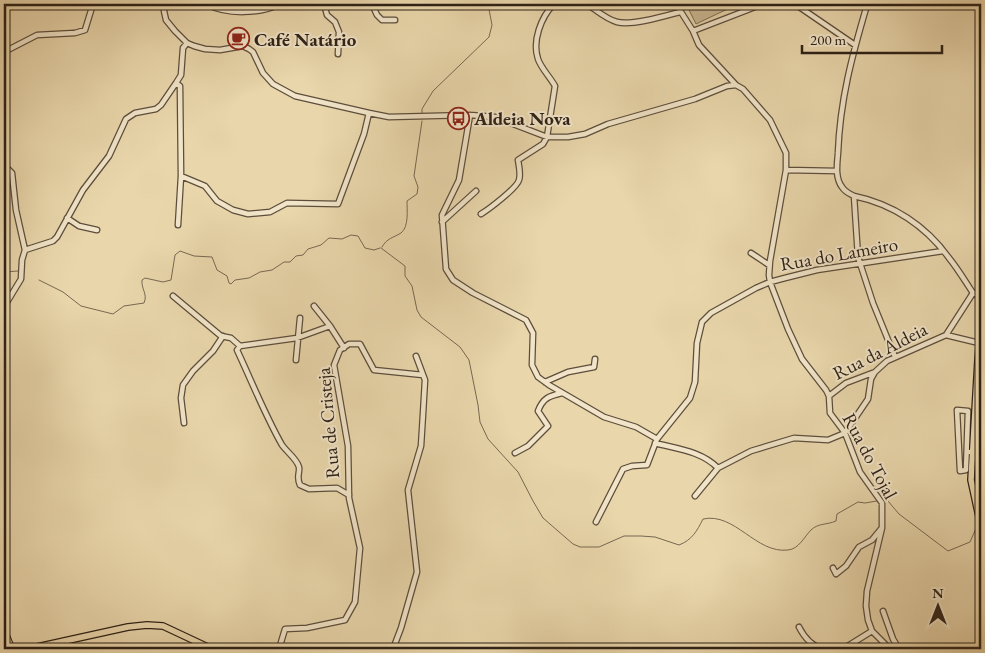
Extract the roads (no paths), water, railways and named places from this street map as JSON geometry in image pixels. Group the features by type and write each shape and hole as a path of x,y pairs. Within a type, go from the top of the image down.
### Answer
{"highway":[{"path":"4,632 11,649"}],"main road":[{"path":"981,325 977,413 969,452 971,480 981,526"},
{"path":"28,649 128,627 147,625 163,626 212,649"}],"street":[{"path":"4,52 37,35 75,33 84,30 93,4"},
{"path":"165,4 166,20 175,31 194,46 220,50 243,46 253,52 263,74 273,84 295,96 369,114 410,117 470,115 495,118 547,138 568,138 586,134 641,113 695,99 727,86 736,85"},
{"path":"207,4 216,9 235,11 255,10 280,4"},
{"path":"324,4 327,15 335,22 339,32 338,54"},
{"path":"372,4 377,15 382,20 395,20"},
{"path":"481,214 517,184 520,179 518,160 543,144 547,138 555,86 539,61 537,52 540,24 554,4"},
{"path":"587,4 603,15 619,22 659,18 680,12"},
{"name":"Rua do Tojal","path":"676,4 693,31 699,45 736,85 743,89 770,120 786,153 786,170 769,265 770,282 802,359 826,390 829,396 830,413 845,433 860,472 868,485 881,499 883,511 882,528 867,591 868,620 872,631"},
{"path":"693,31 763,4"},
{"path":"795,4 855,45"},
{"path":"867,5 844,89 840,115 837,170 842,187 854,196 872,200 900,212 926,231 943,250 973,293 981,295"},
{"path":"25,250 53,241 57,237 83,190 109,156 126,119 135,113 156,109 162,105 181,75 183,48 187,42"},
{"path":"176,83 180,86 181,176 178,225"},
{"path":"181,176 205,186 216,200 233,210 248,214 270,212 287,203 338,204 364,134 369,114"},
{"path":"470,115 459,180 442,216 446,269 453,280 473,293 526,320 533,333 532,365 538,376 545,382 604,417 636,427 656,441 698,454 718,468"},
{"path":"4,165 12,173 16,210 25,250 20,278 4,307"},
{"path":"786,170 837,170"},
{"path":"442,222 476,191"},
{"path":"854,196 856,236 860,264 873,304 895,357"},
{"path":"67,218 79,226 97,230"},
{"name":"Rua do Lameiro","path":"656,441 690,398 695,382 697,343 702,322 711,313 770,282 817,270 943,250"},
{"path":"750,254 769,265"},
{"path":"973,293 952,322 946,335 979,343"},
{"path":"172,296 223,336 231,338 240,346 299,338 330,326"},
{"path":"314,306 344,348"},
{"path":"296,360 300,318"},
{"name":"Rua da Aldeia","path":"829,396 846,383 875,372 895,357 946,335"},
{"path":"184,423 181,398 183,385 193,371 213,351 223,336"},
{"name":"Rua de Cristeja","path":"279,649 285,629 307,628 345,620 354,602 360,548 349,495 348,446 334,365 340,350 349,344 360,344 374,370 423,375"},
{"path":"240,346 237,350 275,433 286,452 299,468 297,477 300,486 309,489 337,488 349,495"},
{"path":"393,649 417,572 408,490 420,446 425,380 416,356"},
{"path":"545,382 568,372 594,367 595,359"},
{"path":"695,496 718,468 751,451 794,438 828,440 845,433 868,399 871,379 875,372"},
{"path":"514,453 528,446 548,426 538,411 541,402 546,397 562,393"},
{"path":"957,410 968,410 967,435 969,452 966,470 960,471 957,410"},
{"path":"977,413 981,417"},
{"path":"958,435 967,435"},
{"path":"596,522 623,468 647,465 656,441"},
{"path":"959,451 981,453"},
{"path":"833,568 836,574 846,566 860,547 872,540 882,528"},
{"path":"883,611 893,639 899,649"},
{"path":"799,627 804,636 817,648 823,649"},
{"path":"844,649 872,631 890,649"}],"waterway":[{"path":"422,114 422,109 433,91 489,37 492,25 488,4"},
{"path":"382,247 388,240 404,230 407,218 407,201 417,194 418,187 414,176 422,121"},
{"path":"39,280 63,292 81,306 113,314 124,306 144,303 145,297 142,280 145,278 163,282 171,280 175,255 180,251 194,256 212,257 217,270 227,276 231,284 235,280 249,278 260,272 272,270 284,262 290,262 296,256 303,255 308,249 321,245 329,238 342,239 351,235 358,236 365,248 374,250 380,248"},
{"path":"381,248 405,266 405,276 412,286 417,310 421,317 460,347 469,360 480,422 488,439 518,472 543,518 573,544 580,547 599,547 624,536 641,536 655,537 679,545 694,535 703,519 715,518 736,527 766,546 776,550 788,550 798,545 814,528 836,521 837,514 858,502 877,501"},
{"path":"4,272 18,271"},
{"path":"888,501 899,514 948,551 970,542 977,526"}],"place":[{"name":"Café Natário","path":"238,39"},
{"name":"Aldeia Nova","path":"458,118"}]}
